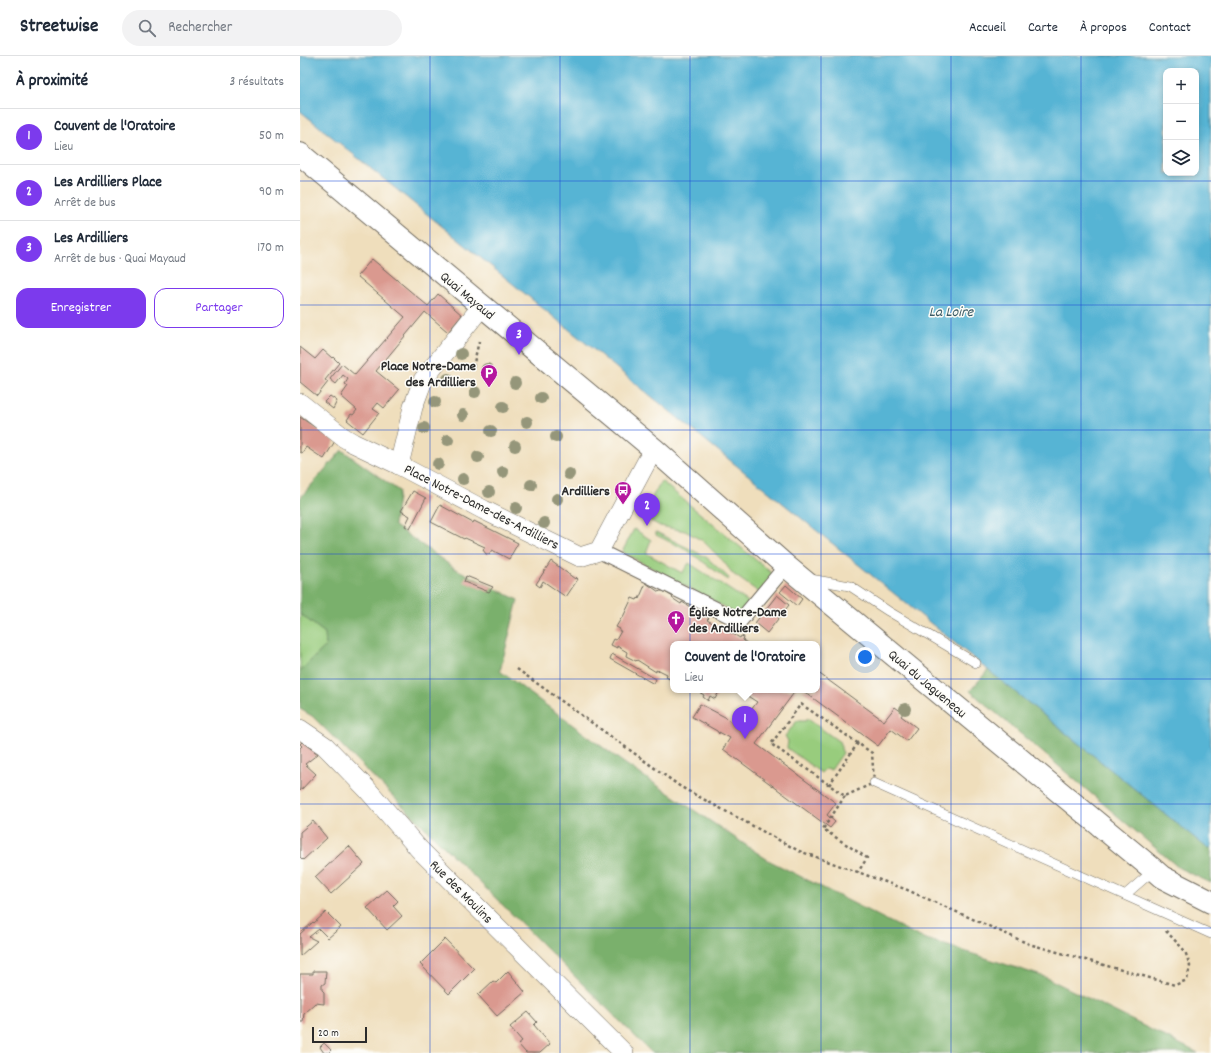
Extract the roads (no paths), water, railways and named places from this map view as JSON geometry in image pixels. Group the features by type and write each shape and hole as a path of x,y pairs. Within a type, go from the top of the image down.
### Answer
{"main road":[{"name":"Quai Mayaud","path":"300,154 655,450"},
{"name":"Quai du Jagueneau","path":"655,450 793,571 1162,877 1211,902"}],"street":[{"name":"Place Notre-Dame-des-Ardilliers","path":"482,306 422,380 413,407 399,465 491,514 580,557 599,551"},
{"path":"300,403 343,437 399,465"},
{"path":"655,450 647,461 599,551 740,621 793,571"},
{"name":"Rue des Moulins","path":"300,729 325,746 366,788 419,848 624,1053"}],"lane":[{"path":"793,571 850,586 888,611 976,664"},
{"path":"874,783 1211,934"},
{"path":"1125,895 1154,870"}],"water":[{"name":"La Loire","path":"300,56 1211,56 1211,848 1206,847 300,111"}],"place":[{"name":"Les Ardilliers","path":"519,355"},
{"name":"Place Notre-Dame des Ardilliers","path":"489,388"},
{"name":"Ardilliers","path":"623,505"},
{"name":"Les Ardilliers Place","path":"647,526"},
{"name":"Église Notre-Dame des Ardilliers","path":"676,634"},
{"name":"Couvent de l'Oratoire","path":"745,739"}]}
